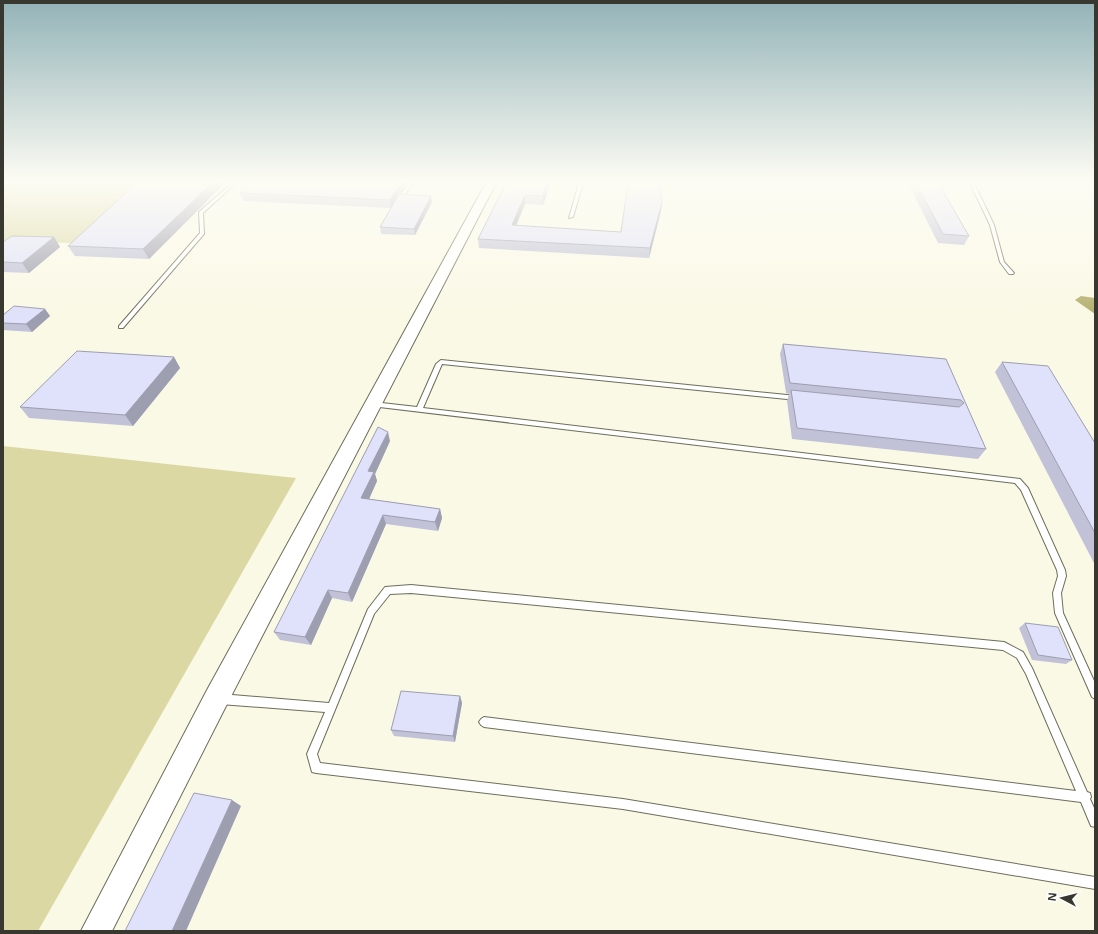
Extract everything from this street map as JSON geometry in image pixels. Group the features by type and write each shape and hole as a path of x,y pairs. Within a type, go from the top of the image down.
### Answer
{"street":[{"path":"96,931 216,699 467,227"}],"lane":[{"path":"121,327 202,233 202,227"},
{"path":"992,227 1002,262 1011,273"},
{"path":"419,409 439,364 444,362 801,398"},
{"path":"373,404 1017,481 1024,488 1061,570 1062,576 1057,593 1059,613 1095,694"},
{"path":"1095,822 1086,797 1030,671 1020,655 1004,646 411,589 388,590 371,612 312,754 316,768 623,804 1095,883"},
{"path":"216,699 332,708"},
{"path":"484,722 1086,797"}],"shaded area":[{"path":"3,227 96,227 75,243 14,242 3,250"},
{"path":"1081,296 1095,298 1095,314 1075,300"},
{"path":"3,446 296,478 38,931 3,931"}],"building":[{"path":"89,227 166,227 143,249 68,246"},
{"path":"380,227 415,227 414,229"},
{"path":"484,227 537,227 621,232 622,227 656,227 650,248 478,239"},
{"path":"939,227 963,227 969,236 943,234"},
{"path":"12,236 54,237 22,263 3,262 3,242"},
{"path":"14,306 45,309 26,324 3,323 3,315"},
{"path":"783,344 946,359 986,449 797,428 791,390 959,407 964,403 961,400 790,383"},
{"path":"77,351 174,357 125,415 20,407"},
{"path":"1002,362 1048,366 1095,443 1095,533"},
{"path":"378,427 388,432 368,471 374,472 361,498 440,509 435,522 383,515 348,593 328,590 305,637 274,632"},
{"path":"1025,623 1058,627 1072,660 1038,655"},
{"path":"401,691 460,696 453,736 391,730"},
{"path":"194,793 232,800 172,931 125,931"}]}
